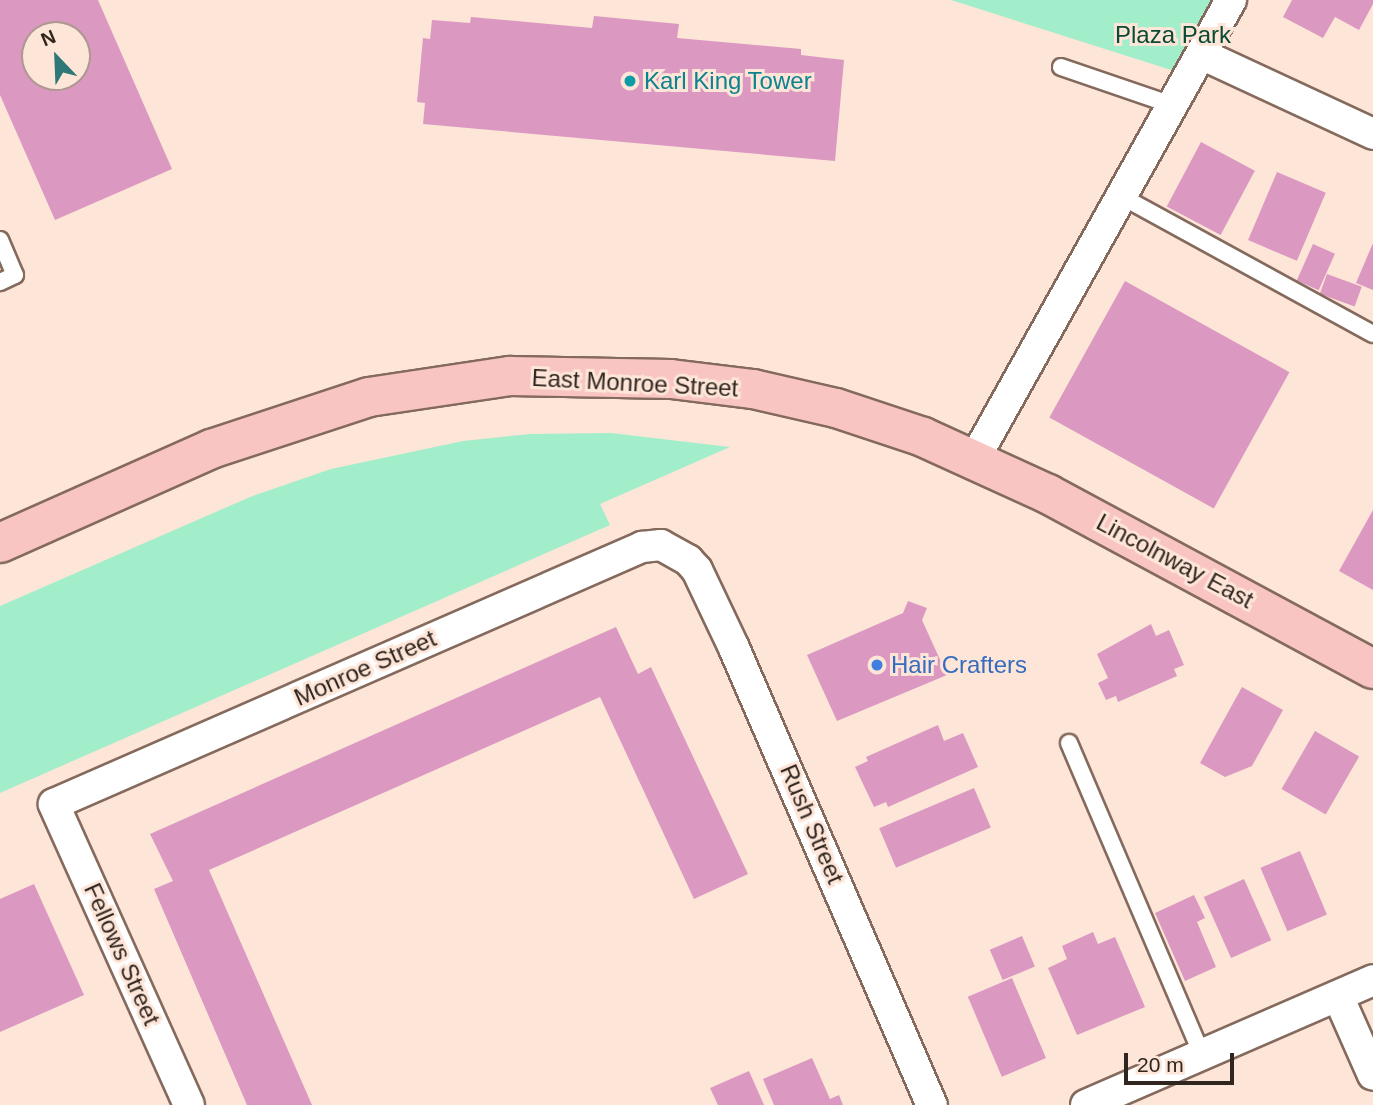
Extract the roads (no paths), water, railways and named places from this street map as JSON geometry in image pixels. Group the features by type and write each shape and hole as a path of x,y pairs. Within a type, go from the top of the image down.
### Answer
{"main road":[{"name":"East Monroe Street","path":"0,543 211,449 285,422 369,397 510,376 671,379 753,389 836,408 975,458"},
{"name":"Lincolnway East","path":"975,458 1248,599 1373,669"}],"street":[{"path":"975,458 1231,0"},
{"path":"1201,54 1373,134"},
{"name":"Monroe Street","path":"54,804 642,547 661,545 678,553"},
{"name":"Rush Street","path":"678,553 697,570 734,648 932,1105"},
{"name":"Fellows Street","path":"54,804 189,1105"},
{"path":"1096,1103 1373,980"},
{"path":"1338,996 1373,1075"}],"lane":[{"path":"1062,67 1172,105"},
{"path":"1121,196 1373,334"},
{"path":"0,240 15,275 0,282"},
{"path":"1069,743 1202,1055"}],"place":[{"name":"Karl King Tower","path":"630,81"},
{"name":"Hair Crafters","path":"877,665"}],"park label":[{"name":"Plaza Park","path":"1173,35"}]}
